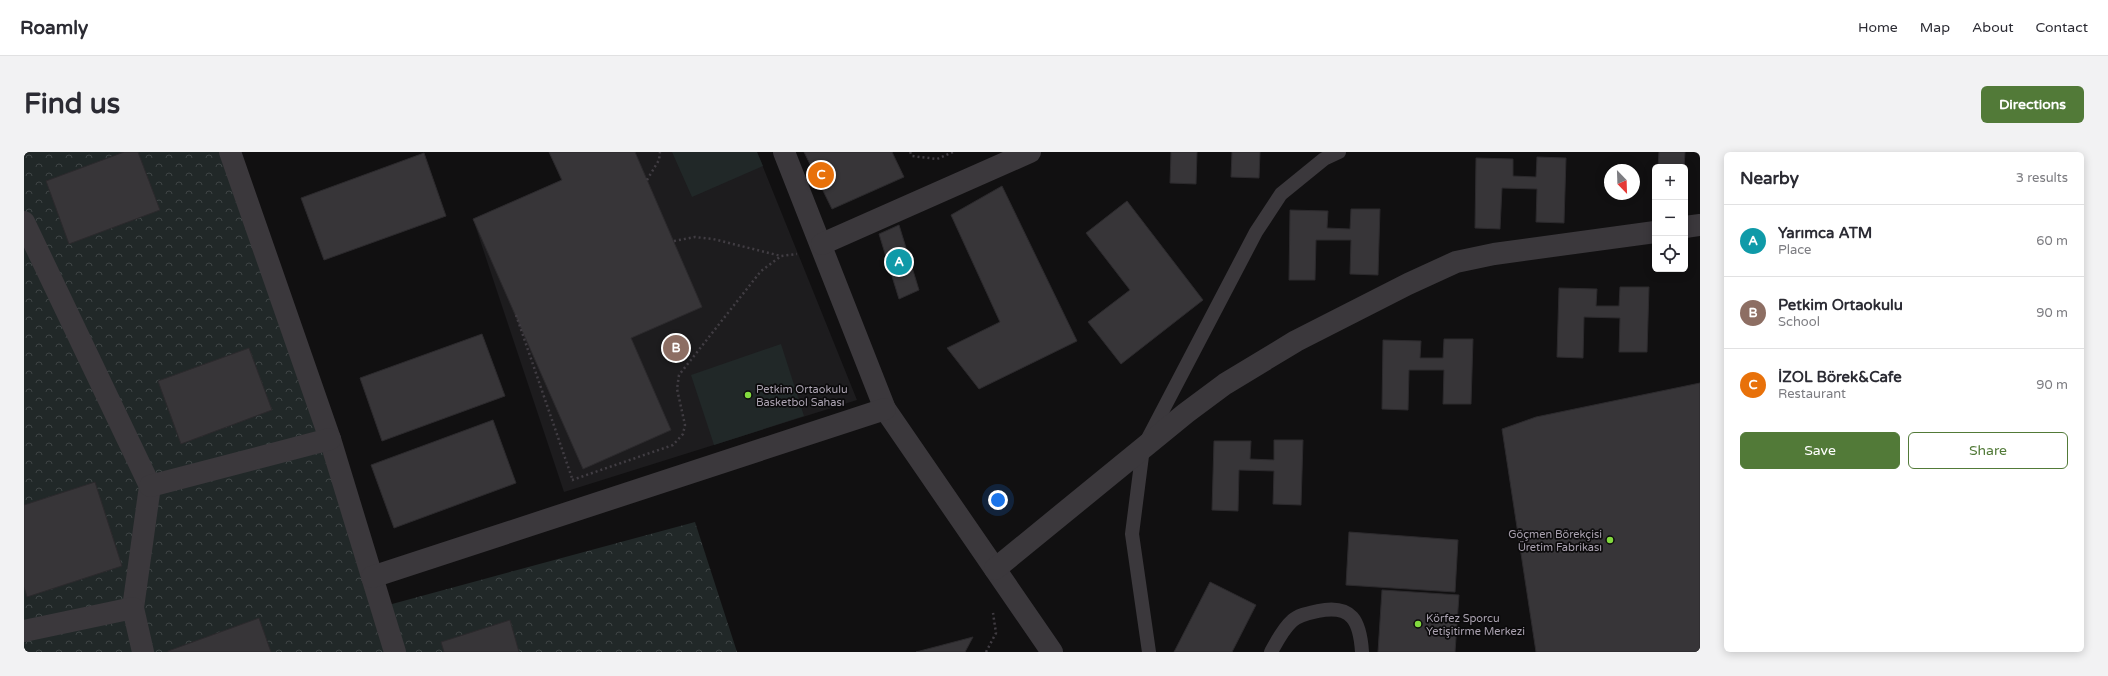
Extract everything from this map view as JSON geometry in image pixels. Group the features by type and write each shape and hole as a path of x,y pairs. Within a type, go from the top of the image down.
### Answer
{"street":[{"path":"230,152 330,439 395,652"},
{"path":"784,152 822,244 885,409 1052,652"},
{"path":"822,244 1030,152"},
{"path":"24,222 150,486 133,608 143,652"},
{"path":"1688,227 1700,225"},
{"path":"995,569 1143,448 1225,384 1296,341 1408,284 1456,262 1494,254 1652,232"},
{"path":"372,577 885,409"},
{"path":"150,486 330,439"},
{"path":"24,630 133,608"}],"lane":[{"path":"1149,652 1132,534 1143,448 1256,232 1281,194 1324,159 1339,152"},
{"path":"1271,652 1279,637 1292,620 1306,614 1339,609 1352,616 1361,635 1362,652"}],"path":[{"path":"647,180 659,160 660,152"},
{"path":"910,152 912,156 937,159 953,152"},
{"path":"674,241 695,237 712,239 781,256 798,254 822,244"},
{"path":"572,480 673,445 683,434 685,425 677,389 679,375 761,271 781,256"},
{"path":"516,315 572,480 583,508"},
{"path":"986,652 996,633 993,612"}],"shaded area":[{"path":"549,152 757,152 857,400 564,492 473,219 561,180"}],"green space":[{"path":"24,152 230,152 381,607 695,522 737,652 24,652"},
{"path":"672,152 757,152 763,166 692,197"},
{"name":"Petkim Ortaokulu Basketbol Sahası","path":"781,344 804,416 714,445 691,375"}],"building":[{"path":"124,152 138,152 160,210 69,244 46,181"},
{"path":"549,152 635,152 702,307 631,338 671,430 583,469 473,219 562,180"},
{"path":"804,152 892,152 904,177 832,209"},
{"path":"1171,152 1197,152 1196,184 1170,183"},
{"path":"1232,152 1260,152 1259,178 1231,177"},
{"path":"1659,152 1685,152 1684,164 1658,164"},
{"path":"424,153 446,216 324,260 301,198"},
{"path":"1537,157 1566,158 1564,223 1536,222 1537,189 1502,188 1500,229 1475,228 1476,158 1513,159 1513,176 1536,177"},
{"path":"1002,186 1077,341 979,389 947,348 1000,322 951,215"},
{"path":"1127,201 1203,300 1121,364 1088,322 1130,290 1086,233"},
{"path":"1351,209 1380,209 1378,275 1350,274 1351,240 1316,240 1315,280 1289,280 1290,210 1328,211 1327,228 1350,229"},
{"path":"899,225 919,290 899,299 879,234"},
{"path":"1620,287 1649,287 1647,352 1619,352 1620,318 1584,317 1583,358 1557,357 1559,288 1597,289 1596,306 1619,306"},
{"path":"482,334 505,396 382,441 360,378"},
{"path":"1444,339 1473,339 1471,404 1443,404 1444,370 1409,370 1408,410 1382,409 1383,340 1421,341 1420,358 1443,358"},
{"path":"249,348 272,410 181,444 158,381"},
{"name":"Göçmen Börekçisi Üretim Fabrikası","path":"1700,383 1700,652 1536,652 1502,429 1536,417"},
{"path":"493,420 516,483 394,528 371,465"},
{"path":"1274,440 1303,440 1301,505 1273,504 1274,471 1239,470 1238,511 1212,510 1214,441 1251,441 1250,459 1274,460"},
{"path":"95,482 122,566 27,597 24,587 24,505"},
{"path":"1349,532 1458,540 1455,592 1346,585"},
{"path":"1210,582 1256,605 1232,652 1174,652"},
{"name":"Körfez Sporcu Yetişitirme Merkezi","path":"1382,590 1459,595 1455,652 1378,652"},
{"path":"259,618 271,652 168,652 168,651"},
{"path":"510,620 519,652 444,652 441,642"},
{"path":"973,637 965,652 916,652"}],"place":[{"name":"İZOL Börek&Cafe","path":"821,175"},
{"name":"Yarımca ATM","path":"899,262"},
{"name":"Petkim Ortaokulu","path":"676,348"},
{"name":"Petkim Ortaokulu Basketbol Sahası","path":"748,395"},
{"name":"Göçmen Börekçisi Üretim Fabrikası","path":"1610,540"},
{"name":"Körfez Sporcu Yetişitirme Merkezi","path":"1418,624"}]}
